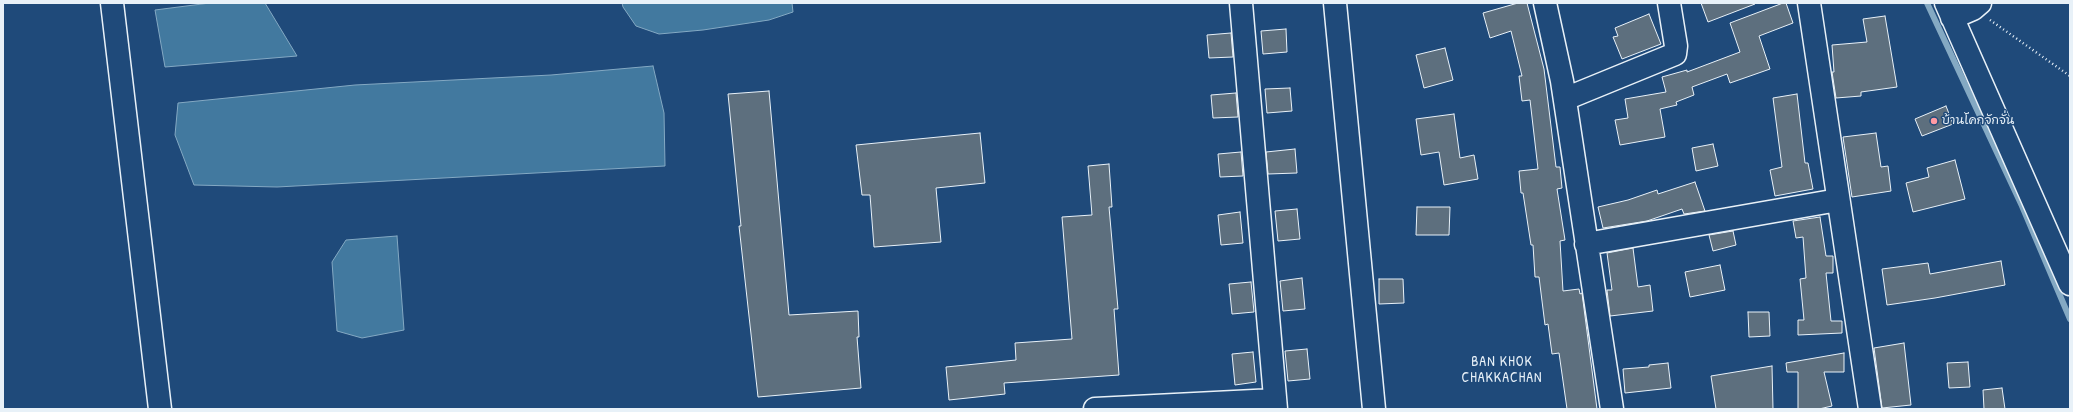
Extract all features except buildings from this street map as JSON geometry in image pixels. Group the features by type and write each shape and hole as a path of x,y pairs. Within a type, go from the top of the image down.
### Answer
{"street":[{"path":"112,3 160,409"},
{"path":"1095,409 1275,405 1241,3"},
{"path":"1335,3 1374,409"},
{"path":"1545,3 1565,99 1612,409"},
{"path":"1565,99 1675,54 1676,46 1669,3"},
{"path":"1809,3 1870,409"},
{"path":"1976,6 1949,11 2070,284"},
{"path":"1586,244 1838,200"}],"path":[{"path":"1976,6 2070,76"}],"water":[{"path":"210,3 265,3 297,56 165,67 155,10"},
{"path":"622,3 792,3 793,12 769,20 703,30 659,34 636,26 623,7"},
{"path":"653,66 664,113 665,166 277,187 194,185 175,135 178,103 355,85 551,75"},
{"path":"397,236 404,330 362,338 337,331 332,262 346,240"}],"waterway":[{"path":"1927,3 2022,206 2070,319"}],"place":[{"name":"บ้านโคกจักจั่น","path":"1934,121"}],"district":[{"name":"BAN KHOK CHAKKACHAN","path":"1502,370"}]}
